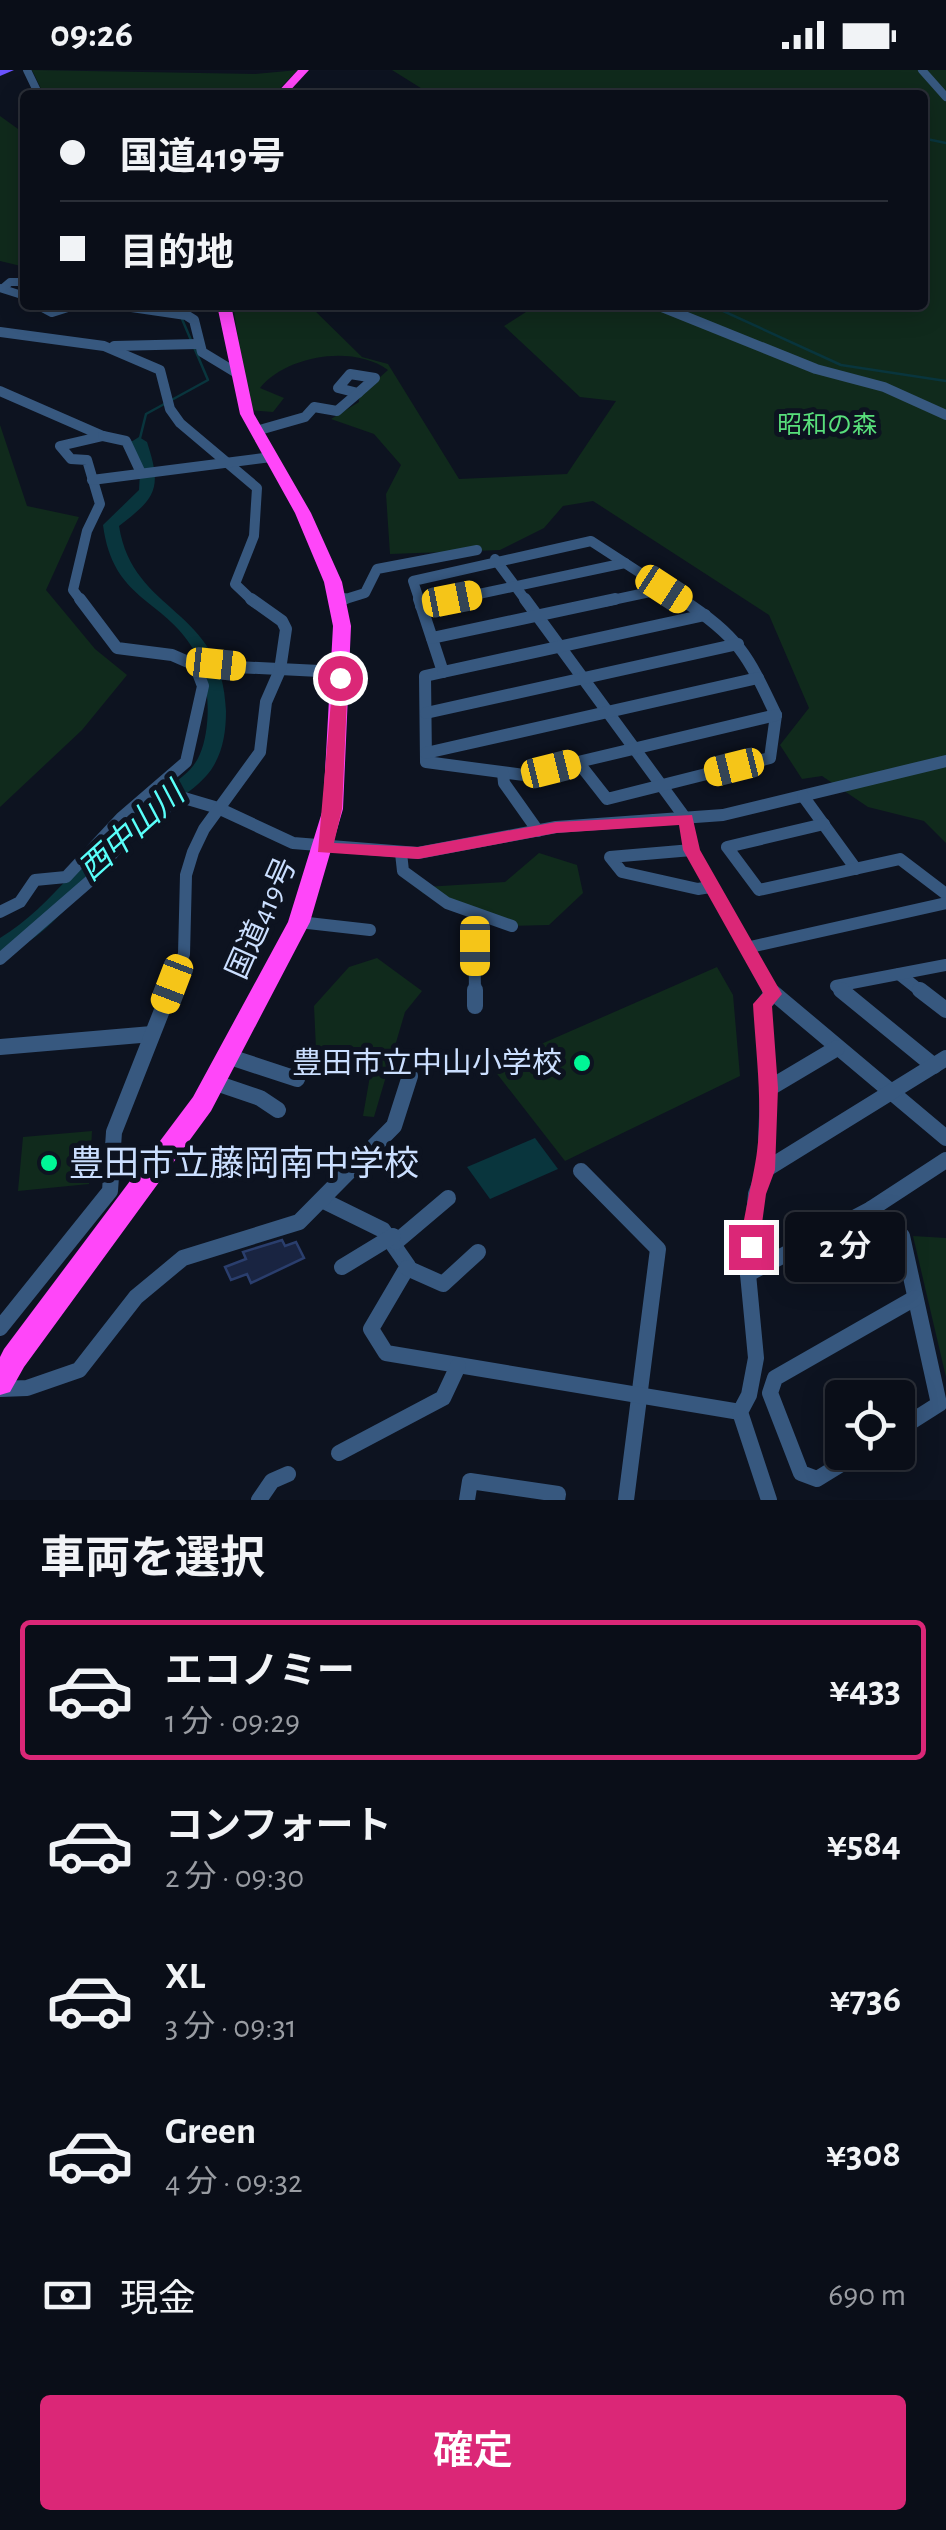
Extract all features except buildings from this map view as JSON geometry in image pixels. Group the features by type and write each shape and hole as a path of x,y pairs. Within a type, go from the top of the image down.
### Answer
{"highway":[{"path":"285,90 304,70"},
{"name":"国道419号","path":"0,1386 213,1082 298,922 333,809 342,626 333,582 314,535 246,414 225,310"}],"main road":[{"path":"0,72 9,70"}],"street":[{"path":"922,70 946,97"},
{"path":"159,310 183,313 194,320 196,344 211,360 235,372"},
{"path":"669,310 816,369 884,387 946,415"},
{"path":"0,332 97,347 196,344"},
{"path":"0,1328 107,1198 113,1182 114,1132 184,954 189,864 198,838 255,763 266,702 280,670 286,629 282,621 236,588 254,536 258,488 200,441 170,409 160,370 97,347"},
{"path":"0,391 103,436 126,440 146,472"},
{"path":"256,432 305,417 314,407 337,411 358,392"},
{"path":"103,436 60,443 71,459 88,460 100,504 72,580 78,602 123,652 172,655 198,664 340,672"},
{"path":"92,480 271,457"},
{"path":"443,672 413,581 495,559 591,541 705,615 738,644 776,715 770,758 662,786 607,798 578,762"},
{"path":"336,602 365,592 377,570 478,550"},
{"path":"495,559 686,819 692,850 710,887 772,994 946,1138"},
{"path":"421,606 625,563"},
{"path":"432,638 664,589"},
{"path":"705,615 425,676 426,762 524,775 776,715"},
{"path":"426,713 738,644"},
{"path":"0,912 20,902 34,880 66,877 120,818 180,770 192,741 202,686 198,664"},
{"path":"426,752 758,678"},
{"path":"157,790 218,808 293,843 401,853 475,845 538,831 686,819 803,796 946,761"},
{"path":"503,773 504,783 538,831"},
{"path":"803,796 856,869"},
{"path":"0,959 92,880 129,833 179,797"},
{"path":"824,824 727,848 758,890 900,859 946,894"},
{"path":"692,850 610,857 622,872 698,890 710,887"},
{"path":"401,853 402,871 447,903 474,916 512,926"},
{"path":"746,948 946,903"},
{"path":"474,916 475,1006"},
{"path":"298,922 370,930"},
{"path":"764,1170 940,1062 836,986 946,965"},
{"path":"899,974 946,1010"},
{"path":"768,1500 740,1412 749,1396 756,1358 748,1274 756,1194 764,1170 768,1088 763,1004 772,994"},
{"path":"0,1046 152,1034"},
{"path":"768,1088 837,1048"},
{"path":"227,1056 296,1079"},
{"path":"0,1386 27,1388 79,1370 136,1297 183,1258 298,1222 394,1126 410,1076"},
{"path":"213,1082 260,1098 278,1110"},
{"path":"748,1274 871,1209 946,1160"},
{"path":"581,1171 658,1249 626,1500"},
{"path":"342,1268 395,1239 448,1198"},
{"path":"324,1200 395,1239 407,1268 443,1284 478,1252"},
{"path":"871,1209 902,1236 939,1404 915,1419"},
{"path":"407,1268 371,1329 386,1353 740,1412"},
{"path":"832,1470 818,1479 800,1473 770,1393 775,1378 916,1298"},
{"path":"339,1453 444,1398 458,1366"},
{"path":"259,1500 272,1481 288,1474"},
{"path":"467,1500 470,1481 558,1494 557,1500"}],"green space":[{"path":"32,70 255,74 298,70 278,90 42,90"},
{"name":"昭和の森","path":"392,70 946,70 946,843 924,821 868,807 822,776 802,779 780,745 809,708 769,615 593,501 563,506 544,528 500,550 390,554 386,494 401,465 374,434 331,419 359,402 359,396 388,370 356,357 302,361 271,377 260,388 284,398 273,412 249,410 234,310 314,310 362,357 388,364 459,479 567,474 616,401 580,397 504,326 526,312 524,310 674,310 685,314 695,310 928,310 928,90 424,90"},
{"path":"0,116 20,130 20,266 0,261"},
{"path":"0,425 27,506 79,517 46,590 95,649 127,675 82,730 0,807"},
{"path":"539,853 577,865 583,893 549,925 503,926 468,908 422,893 425,887 505,882"},
{"path":"377,958 422,991 405,1012 374,1117 363,1116 370,1076 316,1049 314,1006 349,967"},
{"path":"717,967 733,995 740,1076 565,1161 491,1066"},
{"path":"92,1131 89,1184 18,1191 23,1137"},
{"path":"913,1236 946,1238 946,1377"}],"shaded area":[{"path":"535,1138 558,1169 490,1199 467,1167"}],"waterway":[{"path":"928,139 946,143"},
{"path":"721,310 841,365 946,381"},
{"path":"129,443 139,442 146,414 208,380 182,319"},
{"name":"西中山川","path":"0,948 40,920 125,828 197,774 210,754 216,716 214,686 202,649 190,633 133,582 114,548 111,525 143,498 149,482 139,442"}],"place":[{"name":"豊田市立中山小学校","path":"582,1063"},
{"name":"豊田市立藤岡南中学校","path":"49,1163"}],"route":[{"path":"340,678 333,809 324,848 418,853 556,827 686,819 692,850 710,887 772,994 763,1004 768,1088 764,1170 756,1194 751,1247"}]}
